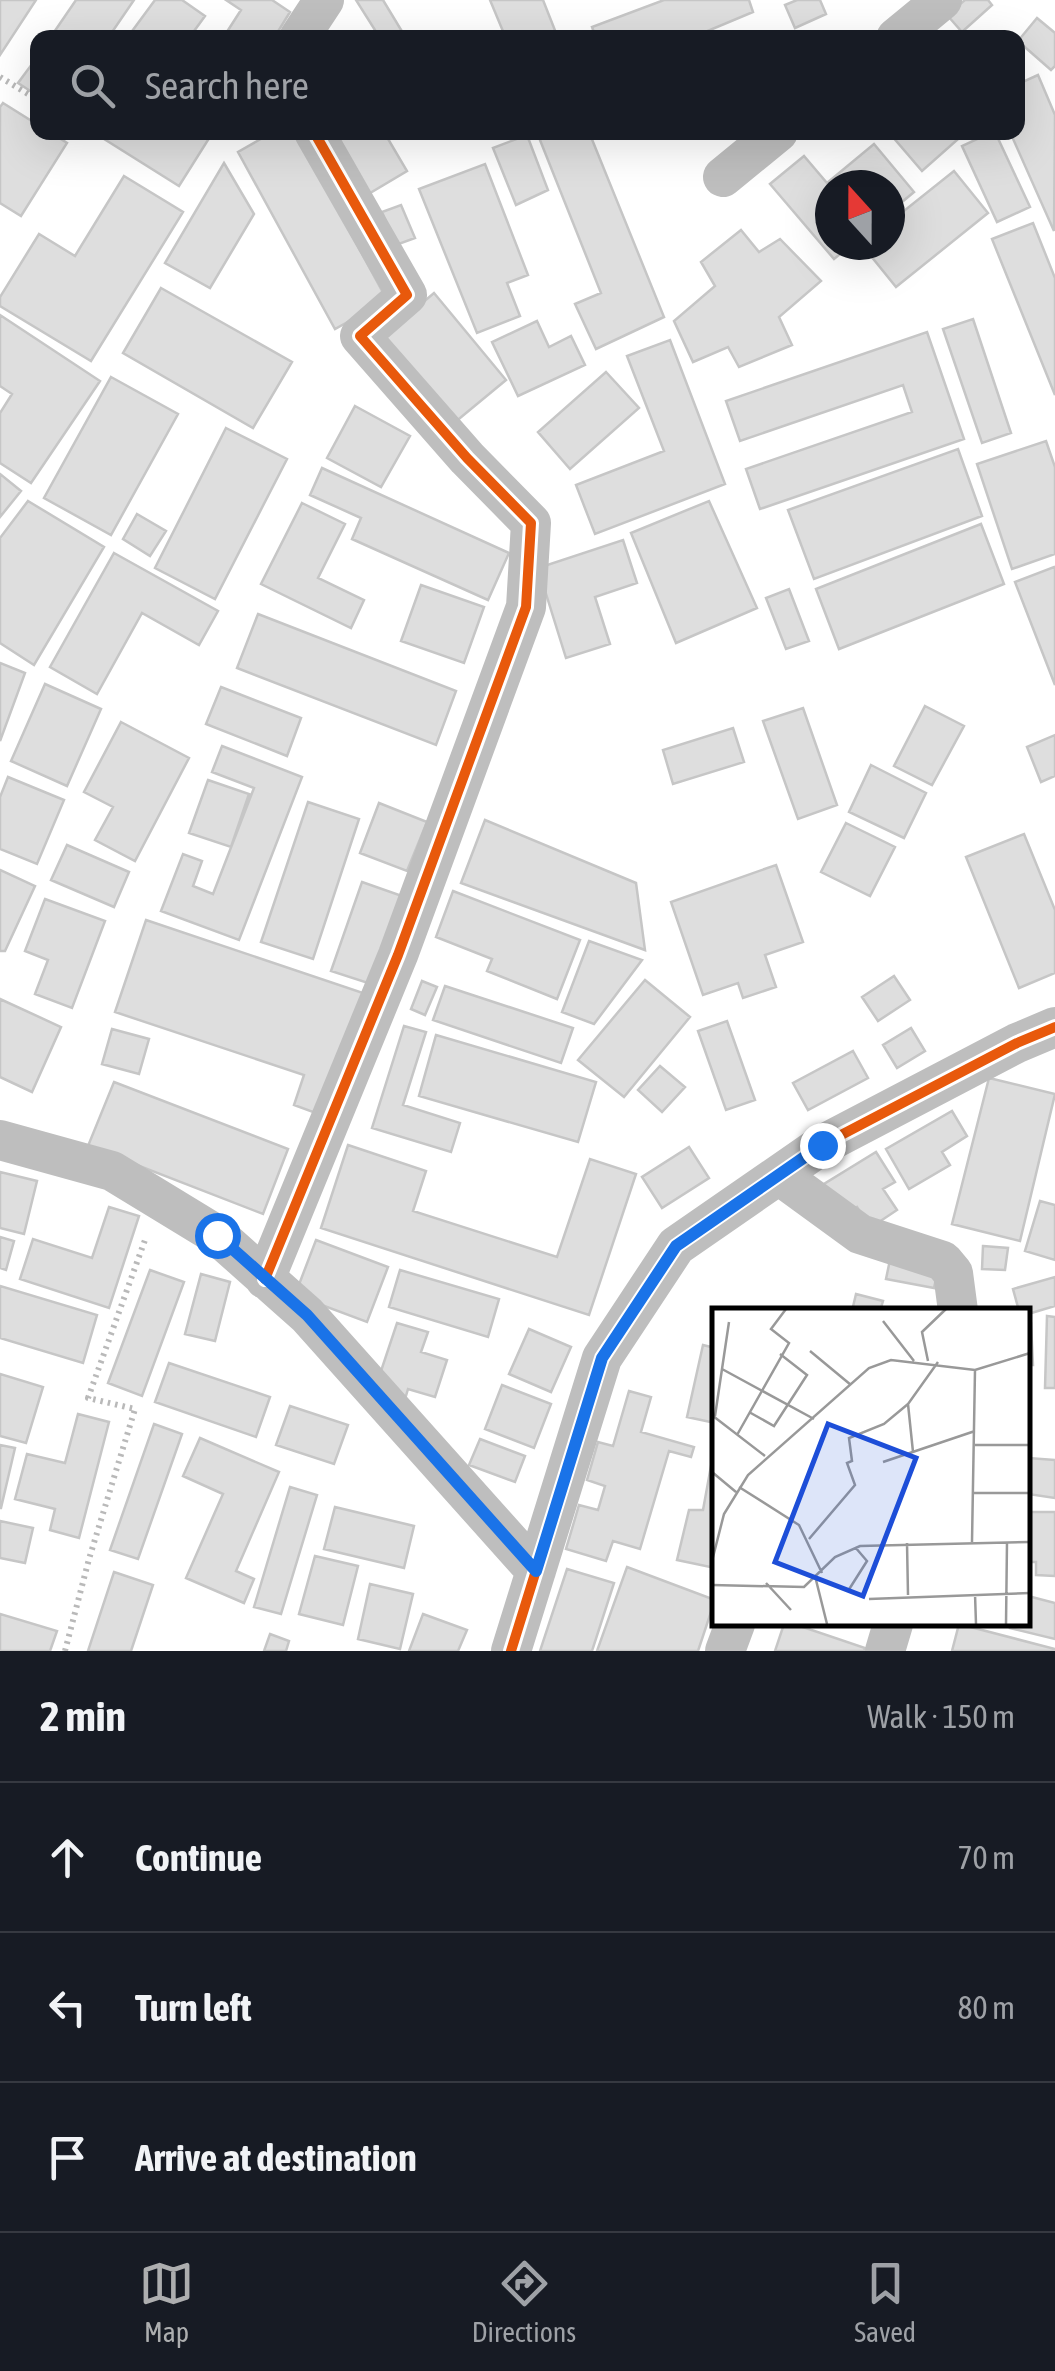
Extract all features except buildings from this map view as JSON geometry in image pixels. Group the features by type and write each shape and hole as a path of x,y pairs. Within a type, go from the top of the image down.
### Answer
{"street":[{"path":"304,30 324,0"},
{"path":"906,30 942,0"},
{"path":"266,1278 398,955 526,607 532,524 360,336 407,295 319,140"},
{"path":"723,176 768,140"},
{"path":"511,1651 602,1358 676,1246 822,1145 1055,1027"},
{"path":"0,1140 112,1170 217,1235 307,1315 536,1571"},
{"path":"779,1175 860,1234 943,1262 953,1273 958,1308"},
{"path":"726,1651 734,1626"},
{"path":"885,1651 892,1626"}],"path":[{"path":"0,77 30,95"},
{"path":"65,1651 88,1559 135,1409 88,1398 160,1200"}],"cycle path":[{"path":"265,1279 398,955 526,607 531,523 467,458 360,336 407,295 319,140"},
{"path":"511,1651 602,1358 676,1246 822,1145 1055,1027"}],"route":[{"path":"217,1235 307,1315 536,1571 602,1358 676,1246 822,1145"}]}
